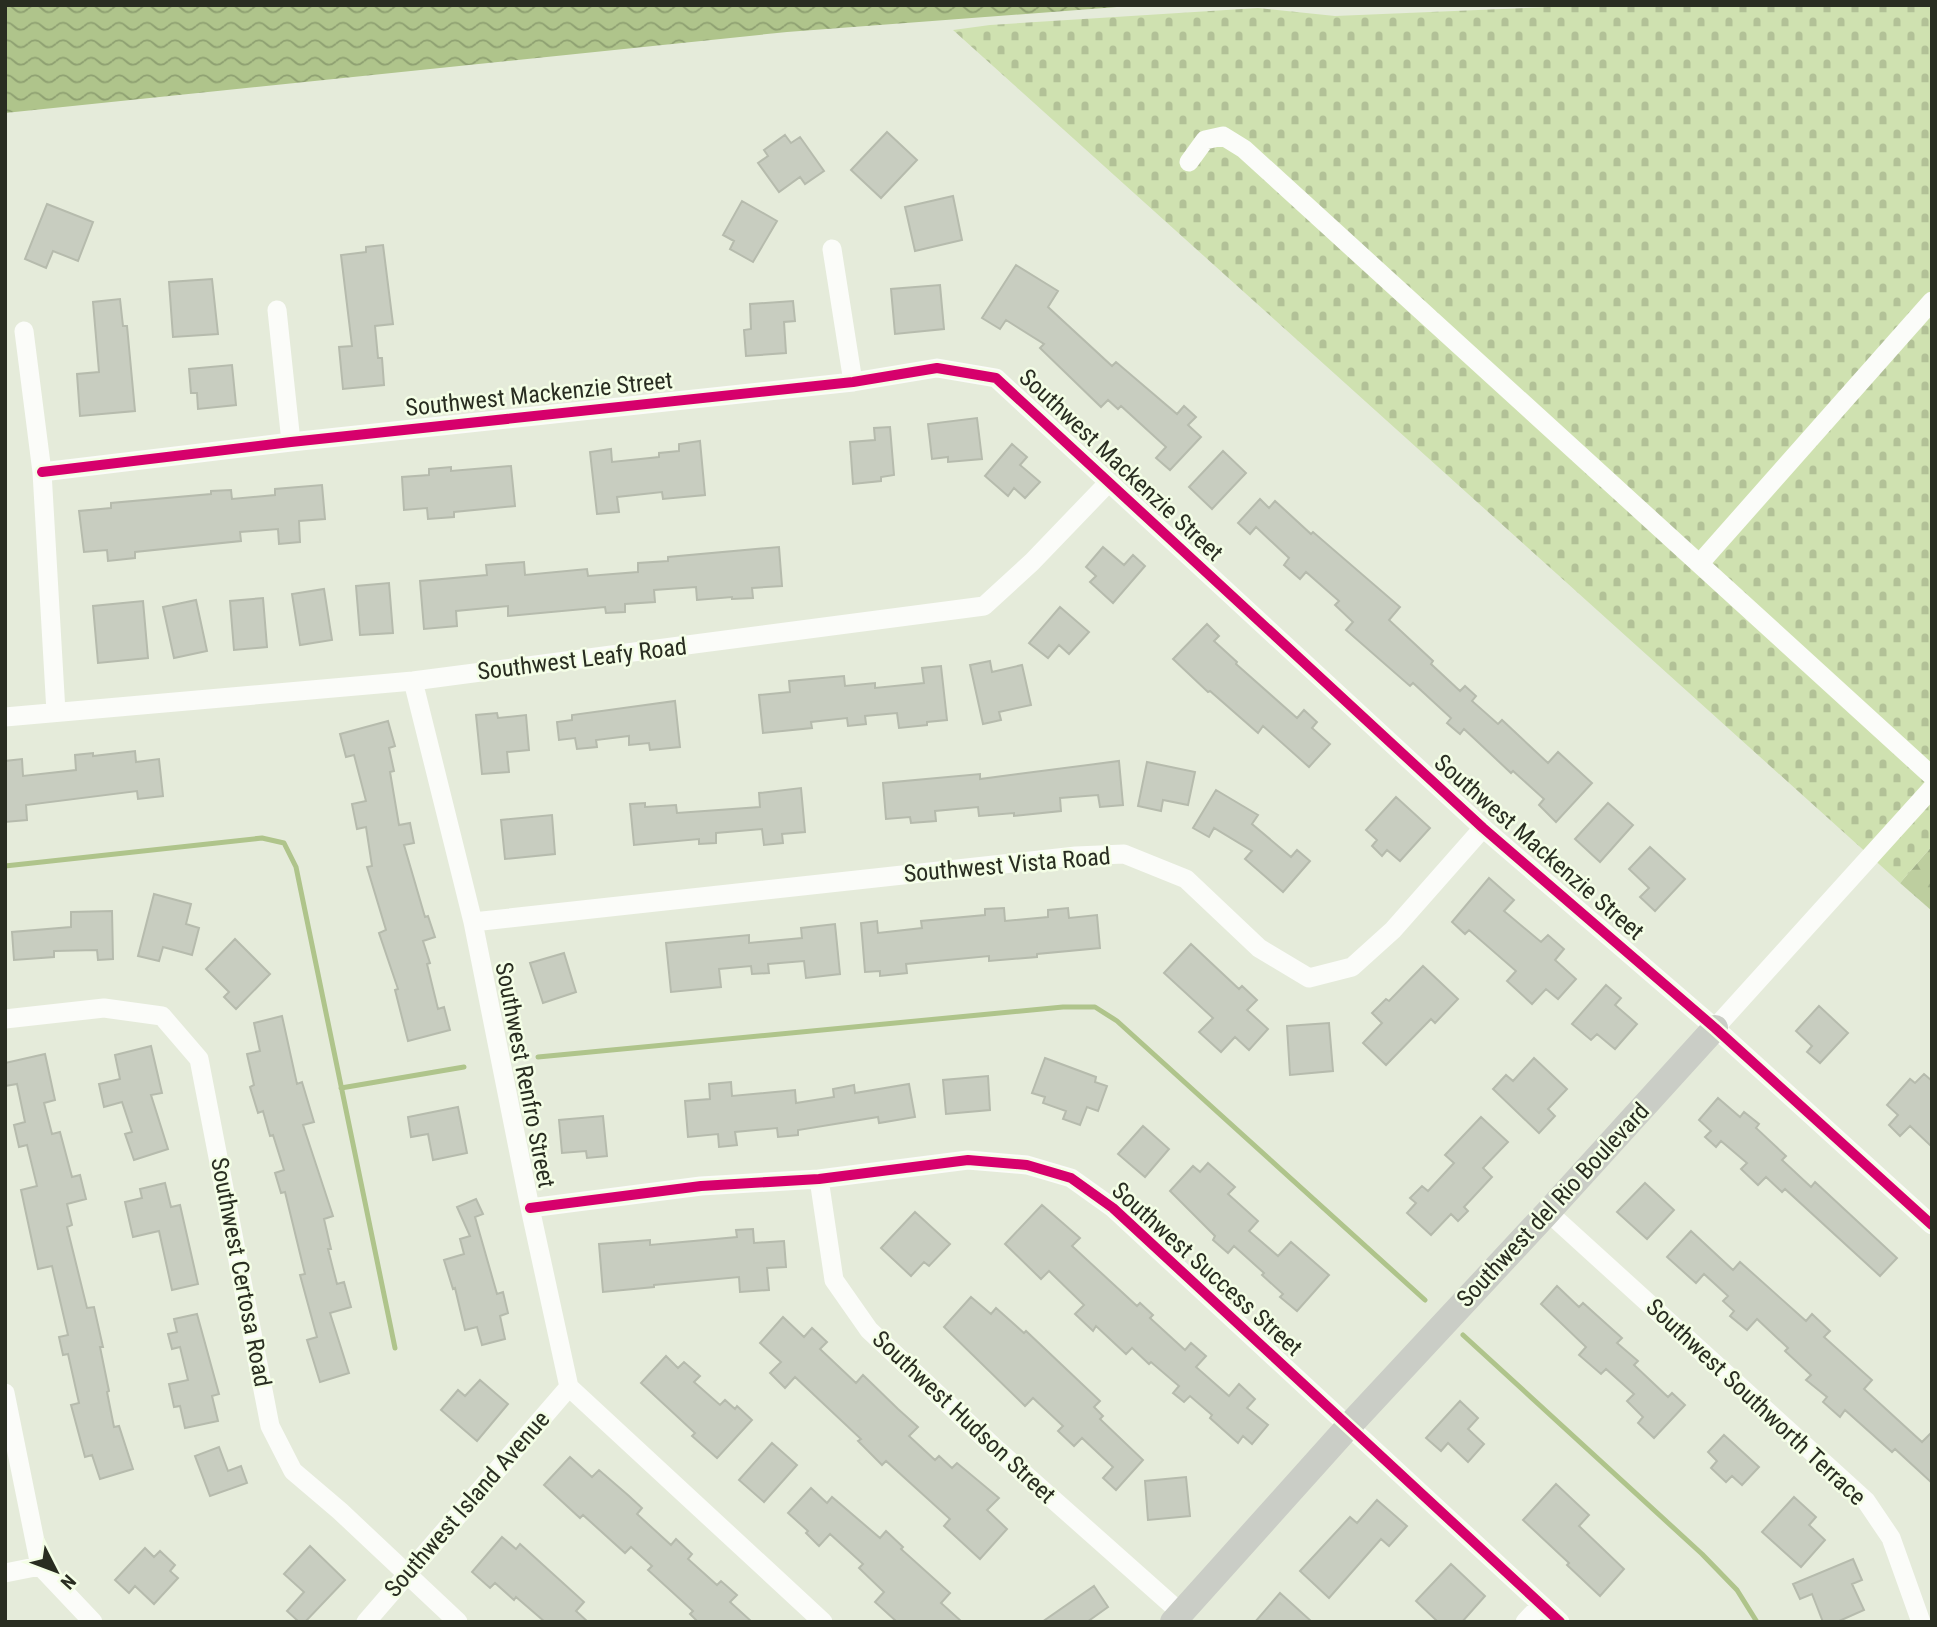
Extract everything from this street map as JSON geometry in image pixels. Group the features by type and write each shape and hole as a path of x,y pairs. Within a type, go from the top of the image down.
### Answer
{"street":[{"path":"1189,162 1205,140 1223,136 1244,149 1932,776"},
{"path":"832,249 853,382"},
{"path":"1700,563 1932,301"},
{"path":"276,310 291,442"},
{"path":"24,331 42,472 56,712"},
{"name":"Southwest Mackenzie Street","path":"42,472 291,442 853,382 937,368 996,378 1483,828 1715,1028 1932,1225"},
{"name":"Southwest Leafy Road","path":"5,717 413,681 984,606 1032,562 1108,483"},
{"name":"Southwest Renfro Street","path":"413,681 473,922 569,1387"},
{"name":"Southwest del Rio Boulevard","path":"1177,1617 1932,788"},
{"name":"Southwest Vista Road","path":"473,922 1076,856 1124,854 1186,878 1259,948 1309,978 1352,967 1393,930 1483,828"},
{"name":"Southwest Certosa Road","path":"5,1019 104,1008 162,1016 199,1059 270,1426 293,1471 340,1511 458,1622"},
{"name":"Southwest Success Street","path":"530,1208 701,1186 819,1179 968,1160 1027,1165 1071,1178 1113,1208 1560,1622"},
{"name":"Southwest Hudson Street","path":"819,1179 834,1280 869,1330 1177,1617"},
{"name":"Southwest Southworth Terrace","path":"1548,1212 1866,1501 1891,1538 1921,1622"},
{"path":"569,1387 823,1622"},
{"name":"Southwest Island Avenue","path":"366,1622 569,1387"},
{"path":"5,1393 40,1566 93,1622"},
{"path":"5,1573 40,1566"},
{"path":"1525,1622 1541,1605"}],"green space":[{"path":"1596,5 1932,5 1932,846 1900,883 953,30 990,25 1258,8 1335,16"},
{"path":"1932,846 1932,911 1900,883"}],"water":[{"path":"5,5 1143,5 787,32 5,113"}],"building":[{"path":"887,132 917,160 881,198 851,170"},
{"path":"785,135 791,143 800,137 824,171 805,184 800,177 779,192 758,163 768,156 764,150"},
{"path":"953,196 962,240 915,251 905,207"},
{"path":"742,201 777,221 753,262 730,249 734,241 723,235"},
{"path":"47,204 93,222 78,261 53,251 46,268 25,259"},
{"path":"383,245 393,324 375,326 384,385 343,389 339,347 352,346 341,255 366,252 366,247"},
{"path":"1016,265 1058,291 1048,307 1112,366 1116,362 1177,414 1184,406 1196,417 1188,425 1201,437 1170,470 1156,458 1166,447 1121,406 1118,409 1108,400 1101,407 1040,348 1044,344 1006,320 1000,329 982,318"},
{"path":"212,279 218,334 173,337 169,282"},
{"path":"940,285 944,329 895,334 891,289"},
{"path":"120,299 123,326 127,326 135,411 80,416 77,374 99,372 93,302"},
{"path":"793,301 795,321 784,322 786,353 746,356 744,330 751,329 750,304"},
{"path":"232,365 236,405 198,409 197,393 191,393 189,369"},
{"path":"977,418 982,459 948,462 948,457 932,459 928,424"},
{"path":"890,427 894,475 881,477 881,481 853,484 850,442 875,440 874,428"},
{"path":"700,441 705,495 663,499 662,492 617,497 619,512 597,514 590,452 611,449 612,462 659,457 659,453 679,451 679,444"},
{"path":"1012,444 1027,457 1020,465 1040,482 1025,498 1014,488 1008,496 985,476"},
{"path":"1223,451 1246,473 1212,509 1189,487"},
{"path":"511,466 515,506 454,512 454,517 428,519 427,508 404,510 402,477 429,475 429,469 451,467 451,471"},
{"path":"322,485 325,519 299,521 300,542 279,544 278,529 240,532 241,541 135,552 135,558 108,561 107,550 84,552 79,511 111,508 111,503 211,494 211,491 231,490 232,499 275,495 275,489"},
{"path":"1260,499 1269,508 1275,501 1400,607 1389,620 1433,661 1431,664 1460,691 1465,686 1476,696 1472,701 1498,724 1502,720 1548,763 1558,752 1592,783 1556,822 1539,805 1544,799 1513,771 1511,773 1464,729 1460,734 1447,723 1451,718 1413,683 1410,686 1346,630 1353,622 1335,605 1339,601 1306,572 1300,579 1284,565 1289,558 1256,527 1250,534 1238,523"},
{"path":"779,547 782,586 752,588 753,598 697,600 696,587 654,590 655,602 625,604 625,612 606,613 605,607 508,616 508,606 456,611 457,626 424,629 420,581 487,575 486,565 524,562 525,575 587,569 588,576 638,572 638,563 668,561 668,557"},
{"path":"1103,547 1124,565 1133,555 1145,566 1113,603 1090,582 1096,576 1086,567"},
{"path":"389,583 393,633 360,635 356,586"},
{"path":"324,589 332,640 300,645 292,594"},
{"path":"263,598 267,647 234,650 230,601"},
{"path":"196,600 207,651 174,658 163,607"},
{"path":"143,601 148,658 98,663 93,606"},
{"path":"1060,607 1089,632 1069,654 1059,645 1048,658 1029,643"},
{"path":"1207,624 1219,636 1214,641 1237,662 1236,664 1297,718 1304,710 1317,722 1312,728 1330,744 1309,767 1263,726 1258,733 1173,659"},
{"path":"990,661 992,672 1022,665 1031,705 999,712 1001,720 983,724 970,665"},
{"path":"941,666 947,720 899,728 897,713 865,716 866,724 848,726 847,718 811,722 812,728 763,733 759,695 790,692 789,681 844,676 845,686 875,683 875,688 924,683 922,668"},
{"path":"675,701 680,747 650,750 649,743 629,745 629,736 596,740 597,747 577,749 575,738 559,740 557,722 572,720 572,715"},
{"path":"497,713 498,718 526,715 529,750 507,752 509,772 482,774 476,715"},
{"path":"388,721 395,746 389,748 394,771 390,772 399,825 410,823 414,843 404,845 425,917 428,916 435,937 423,941 438,1009 444,1007 450,1030 408,1041 395,990 398,989 379,933 386,930 367,867 372,866 366,827 357,829 352,804 366,801 354,755 346,757 340,734"},
{"path":"135,751 136,762 159,759 163,796 138,799 137,791 26,805 27,820 5,822 5,761 22,759 23,776 76,770 75,755 93,753 93,756"},
{"path":"1119,761 1123,805 1100,807 1098,795 1060,798 1061,811 1014,816 1014,813 979,816 978,807 935,811 936,821 911,823 910,817 886,819 883,783 980,774 980,779"},
{"path":"1147,762 1195,772 1188,805 1163,800 1161,811 1138,806"},
{"path":"801,788 805,832 782,834 783,843 764,845 762,829 716,833 716,843 699,844 699,839 634,845 630,804 645,803 645,807 676,805 677,813 760,807 759,793"},
{"path":"1216,790 1258,815 1252,824 1291,857 1297,850 1310,861 1283,892 1245,859 1252,851 1214,828 1209,837 1193,828"},
{"path":"1396,797 1430,828 1400,861 1387,850 1382,856 1372,846 1377,840 1366,830"},
{"path":"1608,803 1633,825 1600,862 1575,839"},
{"path":"552,815 555,854 505,859 501,820"},
{"path":"1650,847 1685,879 1655,911 1640,897 1649,888 1629,869"},
{"path":"1489,878 1514,900 1504,911 1541,942 1548,935 1564,949 1555,960 1576,979 1558,999 1546,989 1532,1004 1507,981 1516,971 1469,930 1465,934 1452,922"},
{"path":"154,894 191,904 186,924 199,928 192,955 163,947 159,961 138,956"},
{"path":"1004,908 1005,921 1048,917 1048,910 1068,908 1069,918 1097,915 1100,948 989,961 989,956 906,964 907,973 880,976 880,971 865,972 861,923 877,921 878,933 922,928 921,921 985,915 985,909"},
{"path":"112,911 113,959 98,960 97,950 54,951 54,957 14,960 12,932 71,927 71,912"},
{"path":"835,924 840,974 806,978 804,961 768,964 769,973 752,974 751,966 719,969 721,987 671,992 666,943 749,935 749,943 802,938 801,928"},
{"path":"235,939 270,974 236,1009 224,997 229,992 206,969"},
{"path":"1191,944 1239,989 1242,986 1257,1000 1247,1010 1268,1029 1249,1050 1235,1037 1221,1052 1199,1032 1213,1018 1164,973"},
{"path":"564,953 576,992 543,1003 530,963"},
{"path":"1423,966 1458,999 1435,1023 1431,1019 1386,1065 1363,1043 1382,1023 1372,1013 1386,999 1389,1001"},
{"path":"1606,985 1621,998 1615,1005 1637,1024 1615,1049 1597,1034 1591,1040 1572,1024"},
{"path":"1819,1006 1848,1033 1820,1063 1807,1052 1812,1046 1796,1031"},
{"path":"282,1016 297,1084 302,1082 314,1122 303,1125 333,1216 324,1219 331,1249 328,1249 337,1284 344,1282 351,1307 330,1313 349,1373 320,1382 307,1340 317,1337 300,1275 305,1274 285,1192 281,1193 275,1173 284,1170 273,1135 270,1136 263,1111 258,1113 250,1087 254,1085 247,1054 260,1051 254,1023"},
{"path":"1329,1023 1333,1071 1290,1075 1287,1026"},
{"path":"151,1046 162,1093 151,1095 168,1149 134,1160 125,1134 132,1132 122,1102 104,1107 99,1084 120,1079 115,1055"},
{"path":"45,1054 55,1100 44,1103 52,1134 60,1132 72,1177 80,1175 86,1199 67,1204 72,1225 67,1227 87,1308 94,1307 103,1347 100,1347 114,1427 119,1426 133,1469 100,1479 92,1455 85,1457 71,1405 79,1403 68,1354 63,1355 59,1337 68,1335 52,1266 38,1269 21,1190 37,1186 27,1145 19,1147 14,1125 25,1122 17,1084 5,1086 5,1063"},
{"path":"1045,1058 1096,1077 1095,1082 1107,1086 1098,1111 1087,1107 1080,1125 1063,1119 1066,1111 1043,1103 1045,1097 1032,1093"},
{"path":"1534,1058 1567,1089 1548,1109 1555,1116 1539,1133 1493,1089 1506,1075 1513,1081"},
{"path":"1924,1074 1932,1081 1932,1147 1910,1126 1900,1136 1889,1125 1898,1115 1887,1105 1910,1079 1915,1083"},
{"path":"988,1076 990,1110 946,1114 943,1080"},
{"path":"731,1082 732,1096 795,1090 796,1103 834,1097 833,1089 854,1085 855,1093 909,1084 915,1117 879,1123 878,1117 798,1130 798,1135 778,1137 777,1128 735,1132 737,1145 719,1147 718,1134 688,1137 685,1101 710,1099 709,1084"},
{"path":"1718,1098 1740,1117 1744,1112 1759,1124 1756,1128 1786,1156 1782,1160 1811,1187 1815,1182 1897,1258 1880,1276 1785,1189 1782,1192 1766,1177 1758,1185 1741,1169 1747,1163 1721,1141 1716,1147 1705,1137 1711,1131 1699,1120"},
{"path":"458,1107 467,1153 433,1160 428,1134 411,1137 408,1117"},
{"path":"603,1116 607,1156 587,1158 586,1151 562,1153 559,1120"},
{"path":"1481,1117 1508,1142 1483,1168 1492,1177 1464,1207 1468,1211 1458,1221 1451,1214 1431,1235 1407,1213 1416,1203 1410,1198 1422,1186 1428,1191 1454,1163 1445,1155"},
{"path":"1143,1126 1169,1149 1145,1177 1118,1154"},
{"path":"1208,1163 1235,1187 1228,1194 1258,1221 1249,1231 1278,1256 1291,1242 1329,1275 1297,1311 1280,1297 1283,1294 1262,1275 1264,1273 1234,1246 1228,1253 1213,1240 1215,1236 1170,1191 1193,1166 1200,1172"},
{"path":"165,1183 171,1207 180,1205 198,1284 172,1290 159,1231 133,1237 125,1202 142,1198 140,1189"},
{"path":"1645,1183 1674,1210 1647,1239 1617,1212"},
{"path":"476,1199 483,1214 475,1217 497,1294 503,1292 508,1313 500,1316 505,1339 482,1345 477,1327 465,1330 455,1288 453,1289 444,1260 464,1254 460,1239 470,1236 457,1207"},
{"path":"1042,1205 1080,1238 1072,1246 1137,1306 1140,1303 1153,1315 1150,1318 1185,1350 1191,1343 1206,1356 1196,1367 1229,1396 1239,1384 1255,1399 1247,1408 1268,1425 1252,1444 1243,1436 1238,1443 1190,1396 1184,1402 1173,1393 1179,1386 1132,1348 1126,1354 1096,1326 1093,1331 1075,1314 1084,1305 1049,1271 1041,1279 1005,1244"},
{"path":"915,1212 950,1244 929,1266 924,1262 911,1276 881,1248"},
{"path":"753,1229 754,1243 784,1241 786,1267 767,1268 769,1290 740,1292 739,1277 603,1292 599,1244 650,1240 650,1245 737,1237 736,1230"},
{"path":"1691,1231 1733,1270 1740,1262 1806,1321 1812,1314 1830,1331 1824,1337 1872,1380 1864,1389 1922,1442 1932,1432 1932,1483 1895,1449 1892,1452 1845,1410 1840,1417 1823,1402 1827,1397 1806,1380 1811,1375 1785,1351 1788,1348 1757,1319 1747,1330 1730,1316 1734,1311 1723,1301 1728,1296 1704,1274 1696,1283 1667,1257"},
{"path":"1557,1286 1579,1307 1583,1303 1622,1338 1617,1343 1638,1361 1634,1365 1668,1397 1672,1393 1685,1405 1654,1438 1638,1423 1643,1417 1627,1401 1634,1394 1606,1369 1601,1374 1579,1355 1586,1347 1541,1304"},
{"path":"971,1297 991,1314 996,1308 1024,1333 1026,1331 1100,1401 1094,1407 1103,1416 1100,1419 1143,1460 1116,1490 1103,1478 1113,1467 1082,1438 1074,1446 1058,1431 1063,1426 1033,1398 1025,1406 944,1327"},
{"path":"197,1314 219,1394 212,1396 218,1421 185,1428 180,1406 174,1407 169,1384 188,1380 180,1347 172,1349 168,1334 177,1332 174,1319"},
{"path":"783,1317 804,1337 812,1328 827,1342 820,1349 856,1383 863,1375 918,1427 909,1436 935,1460 939,1456 952,1468 957,1463 999,1498 987,1510 1007,1529 980,1559 944,1526 950,1519 886,1461 882,1465 858,1441 861,1439 795,1377 785,1388 770,1373 781,1362 760,1343"},
{"path":"666,1356 678,1368 684,1362 700,1376 694,1382 720,1405 725,1400 735,1409 737,1406 752,1420 717,1458 692,1436 695,1433 641,1383"},
{"path":"480,1380 508,1404 477,1441 441,1410 458,1390 465,1396"},
{"path":"1460,1401 1478,1418 1468,1429 1484,1444 1468,1462 1448,1443 1441,1451 1426,1438"},
{"path":"1724,1435 1759,1467 1742,1485 1732,1476 1726,1482 1711,1468 1717,1461 1708,1452"},
{"path":"772,1443 797,1465 764,1502 739,1480"},
{"path":"219,1447 228,1471 241,1466 247,1483 210,1496 195,1456"},
{"path":"570,1457 592,1477 599,1470 629,1496 642,1508 637,1514 671,1545 676,1539 692,1554 688,1559 717,1585 721,1581 737,1595 730,1602 752,1622 698,1622 690,1614 693,1611 648,1570 652,1566 631,1547 625,1553 583,1515 580,1518 544,1485"},
{"path":"1186,1477 1190,1516 1148,1520 1145,1481"},
{"path":"1556,1484 1589,1515 1579,1526 1624,1569 1600,1596 1523,1520"},
{"path":"811,1488 827,1503 832,1497 880,1538 886,1531 903,1547 901,1549 950,1593 941,1603 962,1622 897,1622 875,1602 884,1592 859,1568 863,1564 830,1534 819,1546 806,1533 808,1531 788,1513"},
{"path":"1794,1497 1816,1517 1809,1525 1825,1540 1801,1567 1762,1532"},
{"path":"1377,1500 1407,1526 1389,1546 1381,1539 1329,1598 1300,1571 1350,1517 1357,1523"},
{"path":"502,1537 516,1549 520,1544 584,1602 576,1611 588,1622 545,1622 516,1597 514,1600 495,1583 490,1588 472,1572"},
{"path":"310,1546 345,1580 305,1622 299,1622 287,1611 304,1592 284,1574"},
{"path":"145,1548 154,1557 160,1551 175,1565 170,1571 178,1578 154,1604 135,1586 129,1593 115,1580"},
{"path":"1853,1559 1862,1580 1852,1584 1864,1610 1837,1622 1823,1622 1812,1594 1800,1599 1793,1584"},
{"path":"1451,1564 1485,1596 1462,1622 1438,1622 1416,1601"},
{"path":"1094,1586 1108,1607 1087,1622 1042,1622"},
{"path":"1280,1593 1312,1622 1255,1622"}],"waterway":[{"path":"5,866 262,838 284,843 296,867 395,1348"},
{"path":"538,1057 1063,1007 1095,1007 1117,1021 1425,1300"},
{"path":"341,1088 464,1067"},
{"path":"1463,1335 1702,1554 1737,1590 1757,1622"}],"cycle path":[{"path":"42,472 291,442 853,382 937,368 996,378 1483,828 1715,1028 1932,1225"},
{"path":"530,1208 701,1186 819,1179 968,1160 1027,1165 1071,1178 1113,1208 1560,1622"}]}
